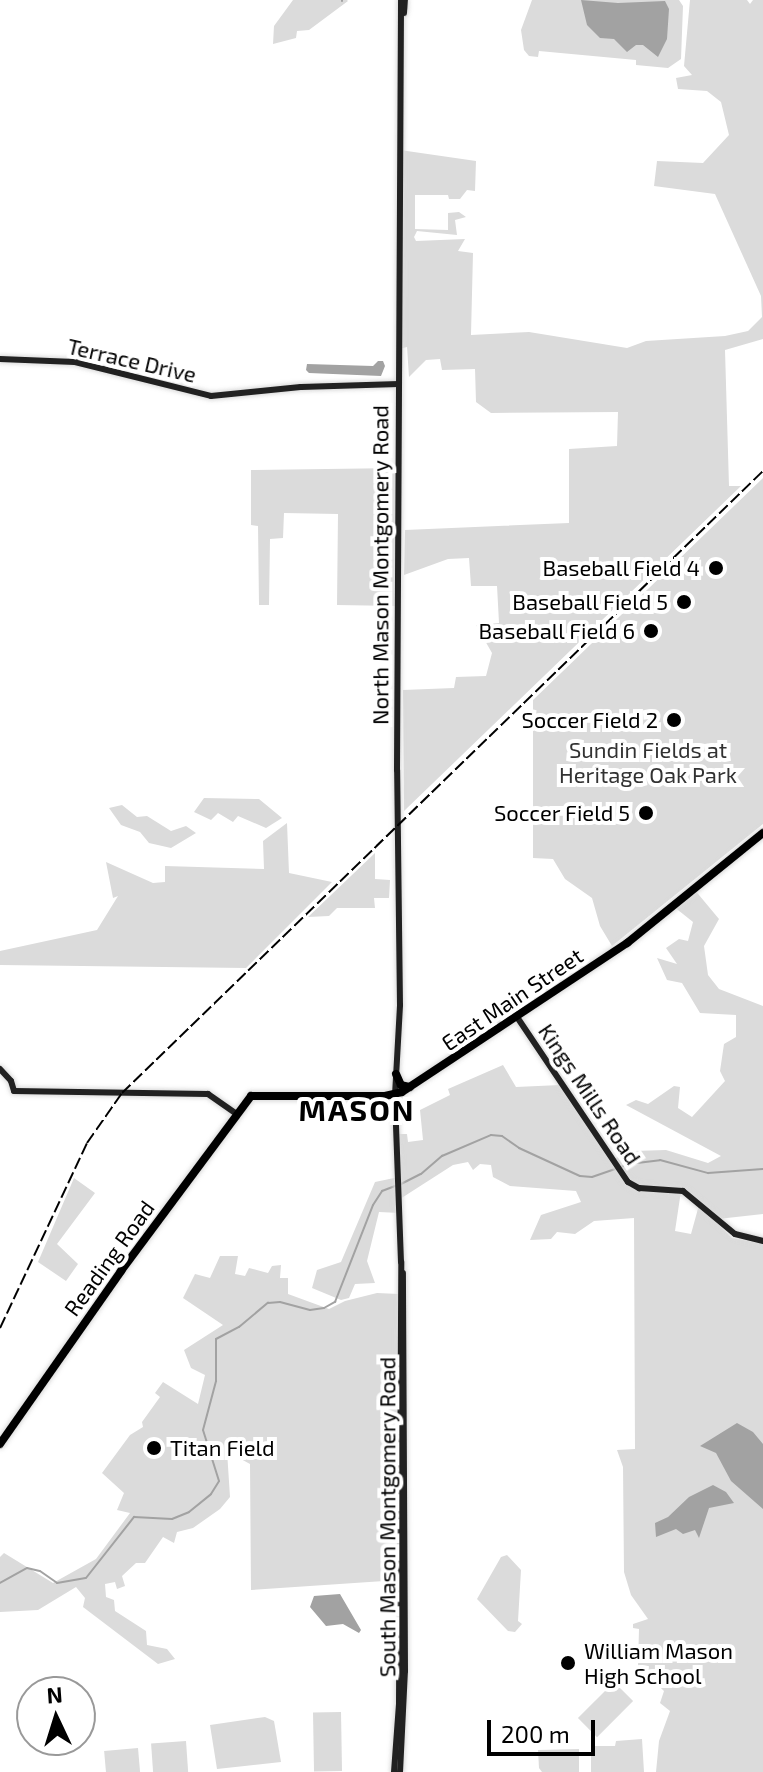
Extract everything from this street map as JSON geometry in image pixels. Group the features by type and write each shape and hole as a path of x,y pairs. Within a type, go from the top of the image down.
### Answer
{"main road":[{"name":"North Mason Montgomery Road","path":"395,1095 400,1005 399,384 403,0"},
{"name":"Terrace Drive","path":"0,359 75,362 211,396 322,385 399,384"},
{"name":"East Main Street","path":"395,1095 517,1017 645,929 763,833"},
{"name":"Kings Mills Road","path":"517,1017 625,1178 639,1188 683,1191 735,1234 763,1241"},
{"path":"0,1069 11,1081 14,1091 208,1094 237,1114"},
{"path":"396,1074 401,1085 411,1087"},
{"name":"Reading Road","path":"0,1444 121,1271 251,1096 395,1095"},
{"name":"South Mason Montgomery Road","path":"394,1772 399,1704 401,1262 395,1095"},
{"name":"South Mason Montgomery Road","path":"400,1772 405,1679 406,1293 401,1262"}],"green space":[{"path":"293,0 348,1 309,30 297,31 296,38 273,44 274,26"},
{"path":"532,0 679,0 683,6 681,59 668,68 636,65 636,60 539,51 538,57 529,56 524,50 521,30"},
{"path":"690,0 747,0 750,4 753,0 763,0 763,339 725,350 729,486 741,486 404,811 403,690 454,688 456,677 486,676 492,653 476,625 499,623 497,586 471,586 469,558 448,559 404,575 405,530 569,523 569,449 617,446 618,412 491,413 476,402 475,369 442,370 440,359 426,360 409,377 407,347 399,349 400,150 476,161 475,191 467,190 460,199 449,199 448,195 415,195 415,229 448,230 448,213 459,212 466,217 455,220 457,235 417,231 414,237 416,241 465,239 458,251 473,253 471,335 529,332 627,348 646,341 725,336 748,331 762,317 761,296 715,194 654,186 657,161 703,163 729,135 721,102 707,91 678,89 676,78 692,75 684,66"},
{"path":"399,468 397,606 337,605 338,514 284,513 283,538 270,539 269,605 259,605 258,526 251,525 251,470"},
{"name":"Sundin Fields at Heritage Oak Park","path":"763,478 763,824 612,946 600,926 592,898 565,879 553,859 533,858 533,700"},
{"path":"204,798 259,799 282,818 266,828 238,816 233,822 218,813 211,820 194,812"},
{"path":"122,805 137,817 147,816 171,831 186,826 196,833 171,848 149,843 140,832 121,825 109,808"},
{"path":"287,823 289,873 332,882 246,968 0,965 0,951 97,930 118,896 113,898 106,862 153,883 165,882 165,866 264,869 263,841"},
{"path":"375,853 375,879 390,880 389,898 374,898 375,908 337,908 329,916 308,917"},
{"path":"694,889 719,919 704,946 708,975 719,989 763,1006 763,1214 718,1219 681,1191 675,1231 691,1234 699,1205 732,1238 763,1244 763,1772 656,1772 659,1741 670,1711 660,1703 664,1691 638,1666 639,1629 633,1628 633,1624 648,1619 631,1595 624,1572 623,1467 617,1450 635,1449 634,1218 594,1221 575,1234 557,1232 551,1239 530,1240 541,1215 581,1202 576,1191 510,1186 493,1177 491,1165 480,1164 473,1170 468,1162 453,1165 400,1199 400,1213 379,1212 367,1261 375,1283 355,1284 349,1298 341,1300 312,1288 317,1270 341,1262 375,1182 399,1177 397,1134 407,1134 408,1142 423,1140 420,1110 450,1095 448,1089 503,1065 516,1087 560,1085 611,1160 633,1151 666,1150 708,1163 721,1156 626,1105 636,1100 648,1104 674,1086 680,1087 678,1108 692,1117 725,1081 720,1071 724,1044 736,1037 736,1015 700,1013 682,983 667,980 657,958 677,964 666,948 679,939 688,941 693,922 673,906"},
{"path":"74,1178 95,1193 57,1244 78,1264 66,1281 38,1262"},
{"path":"220,1256 238,1256 235,1274 245,1276 249,1268 268,1273 272,1266 281,1265 280,1278 288,1278 288,1294 329,1309 345,1301 377,1293 399,1294 399,1580 251,1590 250,1464 239,1458 239,1452 231,1446 227,1451 230,1497 220,1509 193,1528 177,1532 174,1543 163,1537 145,1563 136,1563 122,1576 125,1586 117,1589 115,1582 105,1584 106,1597 114,1600 115,1611 146,1631 147,1645 167,1649 175,1659 158,1664 83,1607 85,1598 76,1587 38,1610 0,1612 0,1557 4,1553 53,1583 96,1559 130,1513 117,1510 124,1493 102,1473 130,1435 143,1427 142,1422 160,1397 155,1393 163,1382 198,1404 205,1375 191,1368 184,1350 223,1325 183,1298 195,1274 210,1278"},
{"path":"507,1555 521,1570 518,1621 522,1624 515,1632 508,1631 477,1599 501,1557"},
{"path":"614,1682 633,1701 597,1737 578,1718"},
{"path":"313,1712 341,1712 342,1771 314,1771"},
{"path":"265,1717 274,1721 281,1762 217,1769 210,1725"},
{"path":"642,1739 644,1772 591,1772 591,1746 615,1746 616,1741"},
{"path":"186,1741 188,1772 153,1772 151,1743"},
{"path":"138,1748 140,1772 106,1772 104,1751"},
{"path":"579,1749 579,1772 542,1772 539,1768 538,1750"}],"shaded area":[{"path":"581,0 618,3 665,1 669,9 667,39 658,57 643,45 636,45 627,52 614,39 600,38 587,25"},
{"path":"383,361 385,366 381,376 309,373 306,370 307,364 373,366"},
{"path":"737,1423 753,1432 763,1444 763,1509 731,1481 716,1453 700,1446"},
{"path":"713,1485 726,1492 734,1503 709,1508 699,1538 695,1530 683,1534 676,1529 656,1537 655,1523 668,1517 689,1497"},
{"path":"340,1594 361,1630 359,1633 343,1624 326,1626 310,1607 314,1596"}],"waterway":[{"path":"401,1184 421,1174 442,1156 491,1135 502,1136 519,1148 580,1176 592,1177 629,1164 660,1160 708,1173 763,1169"},
{"path":"0,1583 27,1568 40,1571 57,1583 86,1578 134,1517 172,1519 189,1512 211,1494 219,1481 203,1430 216,1381 216,1339 239,1327 268,1303 280,1302 310,1310 335,1302 373,1205 382,1191 395,1186"}],"railway":[{"path":"0,1328 87,1143 122,1093 763,471"}],"place":[{"name":"Baseball Field 4","path":"716,568"},
{"name":"Baseball Field 5","path":"684,602"},
{"name":"Baseball Field 6","path":"651,631"},
{"name":"Soccer Field 2","path":"674,720"},
{"name":"Soccer Field 5","path":"646,813"},
{"name":"Titan Field","path":"154,1448"},
{"name":"William Mason High School","path":"568,1663"}],"district":[{"name":"MASON","path":"357,1109"}]}
